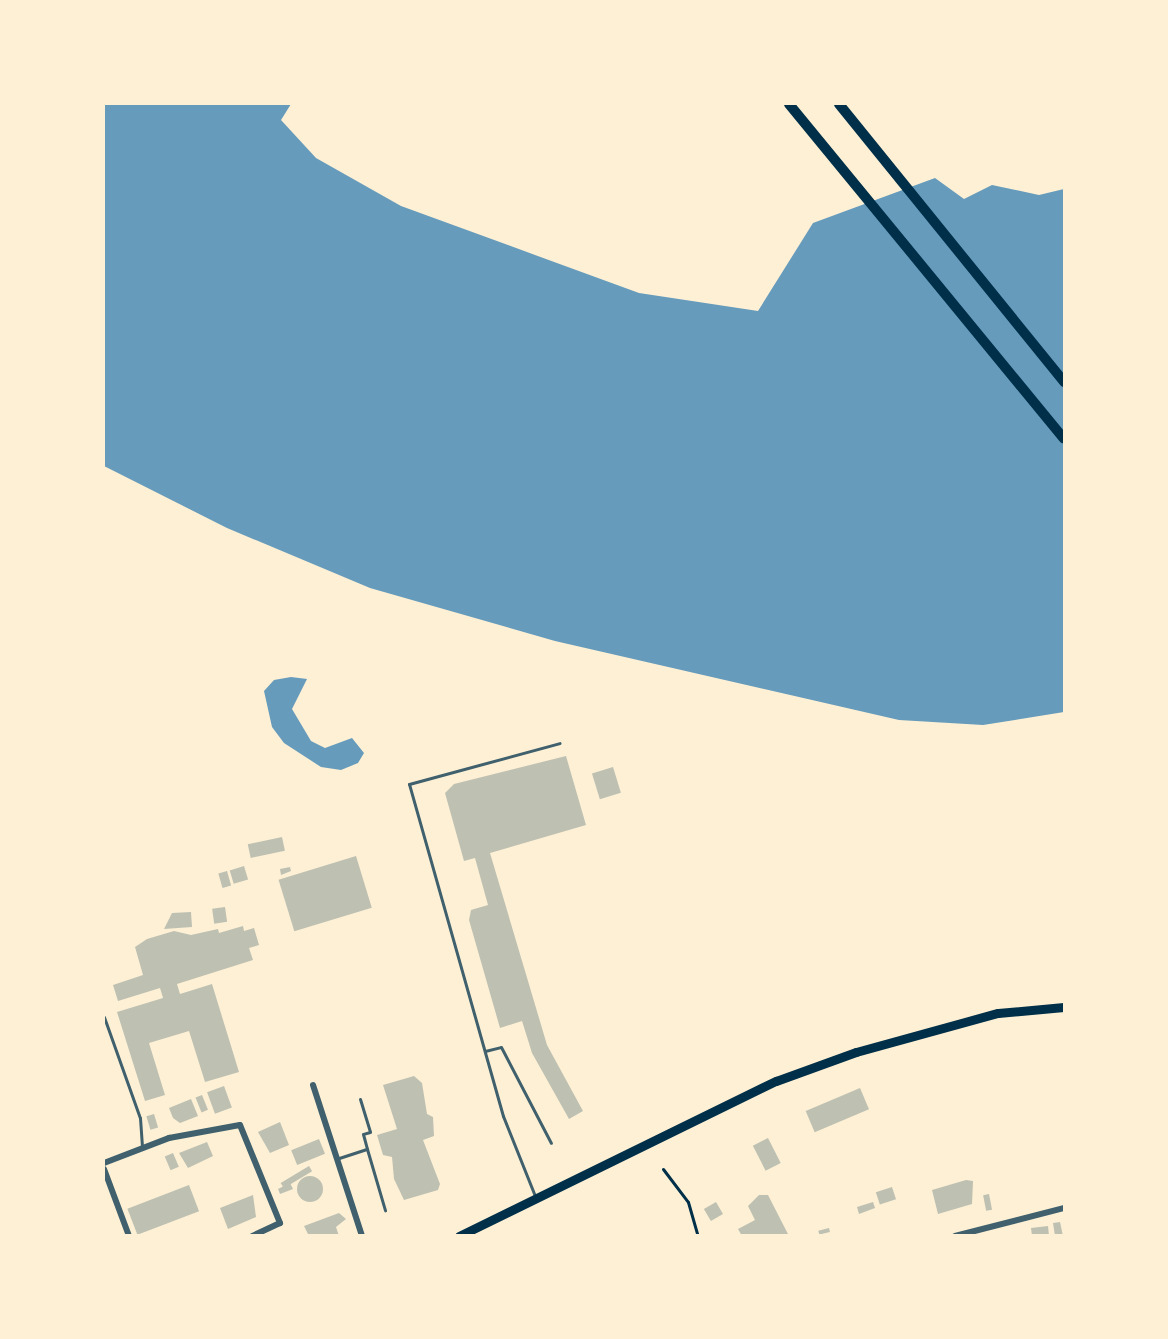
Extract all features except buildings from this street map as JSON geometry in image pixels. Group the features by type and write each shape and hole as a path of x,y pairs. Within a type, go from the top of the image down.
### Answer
{"highway":[{"path":"789,104 1065,439"},
{"path":"839,104 1065,382"}],"main road":[{"path":"459,1236 705,1112 836,1059 998,1013 1065,1007"}],"street":[{"path":"313,1085 362,1236"},
{"path":"104,1163 142,1148 240,1125 280,1223 252,1236"},
{"path":"104,1169 129,1236"},
{"path":"955,1236 1065,1208"}],"lane":[{"path":"535,1197 484,1051 410,784 560,742"},
{"path":"104,1017 140,1118 142,1148"},
{"path":"484,1051 501,1047 551,1143"},
{"path":"360,1099 370,1132 363,1134 385,1210"},
{"path":"337,1159 367,1149"}],"path":[{"path":"663,1169 688,1202 699,1236"}],"water":[{"path":"104,104 291,104 281,120 316,158 401,206 639,293 758,311 813,223 935,178 964,199 992,185 1039,195 1064,189 1064,712 983,725 899,720 555,641 370,588 227,528 104,466"},
{"path":"291,677 307,679 292,709 311,741 325,748 352,738 364,753 358,763 341,770 321,767 284,743 272,727 264,691 274,680"}]}
